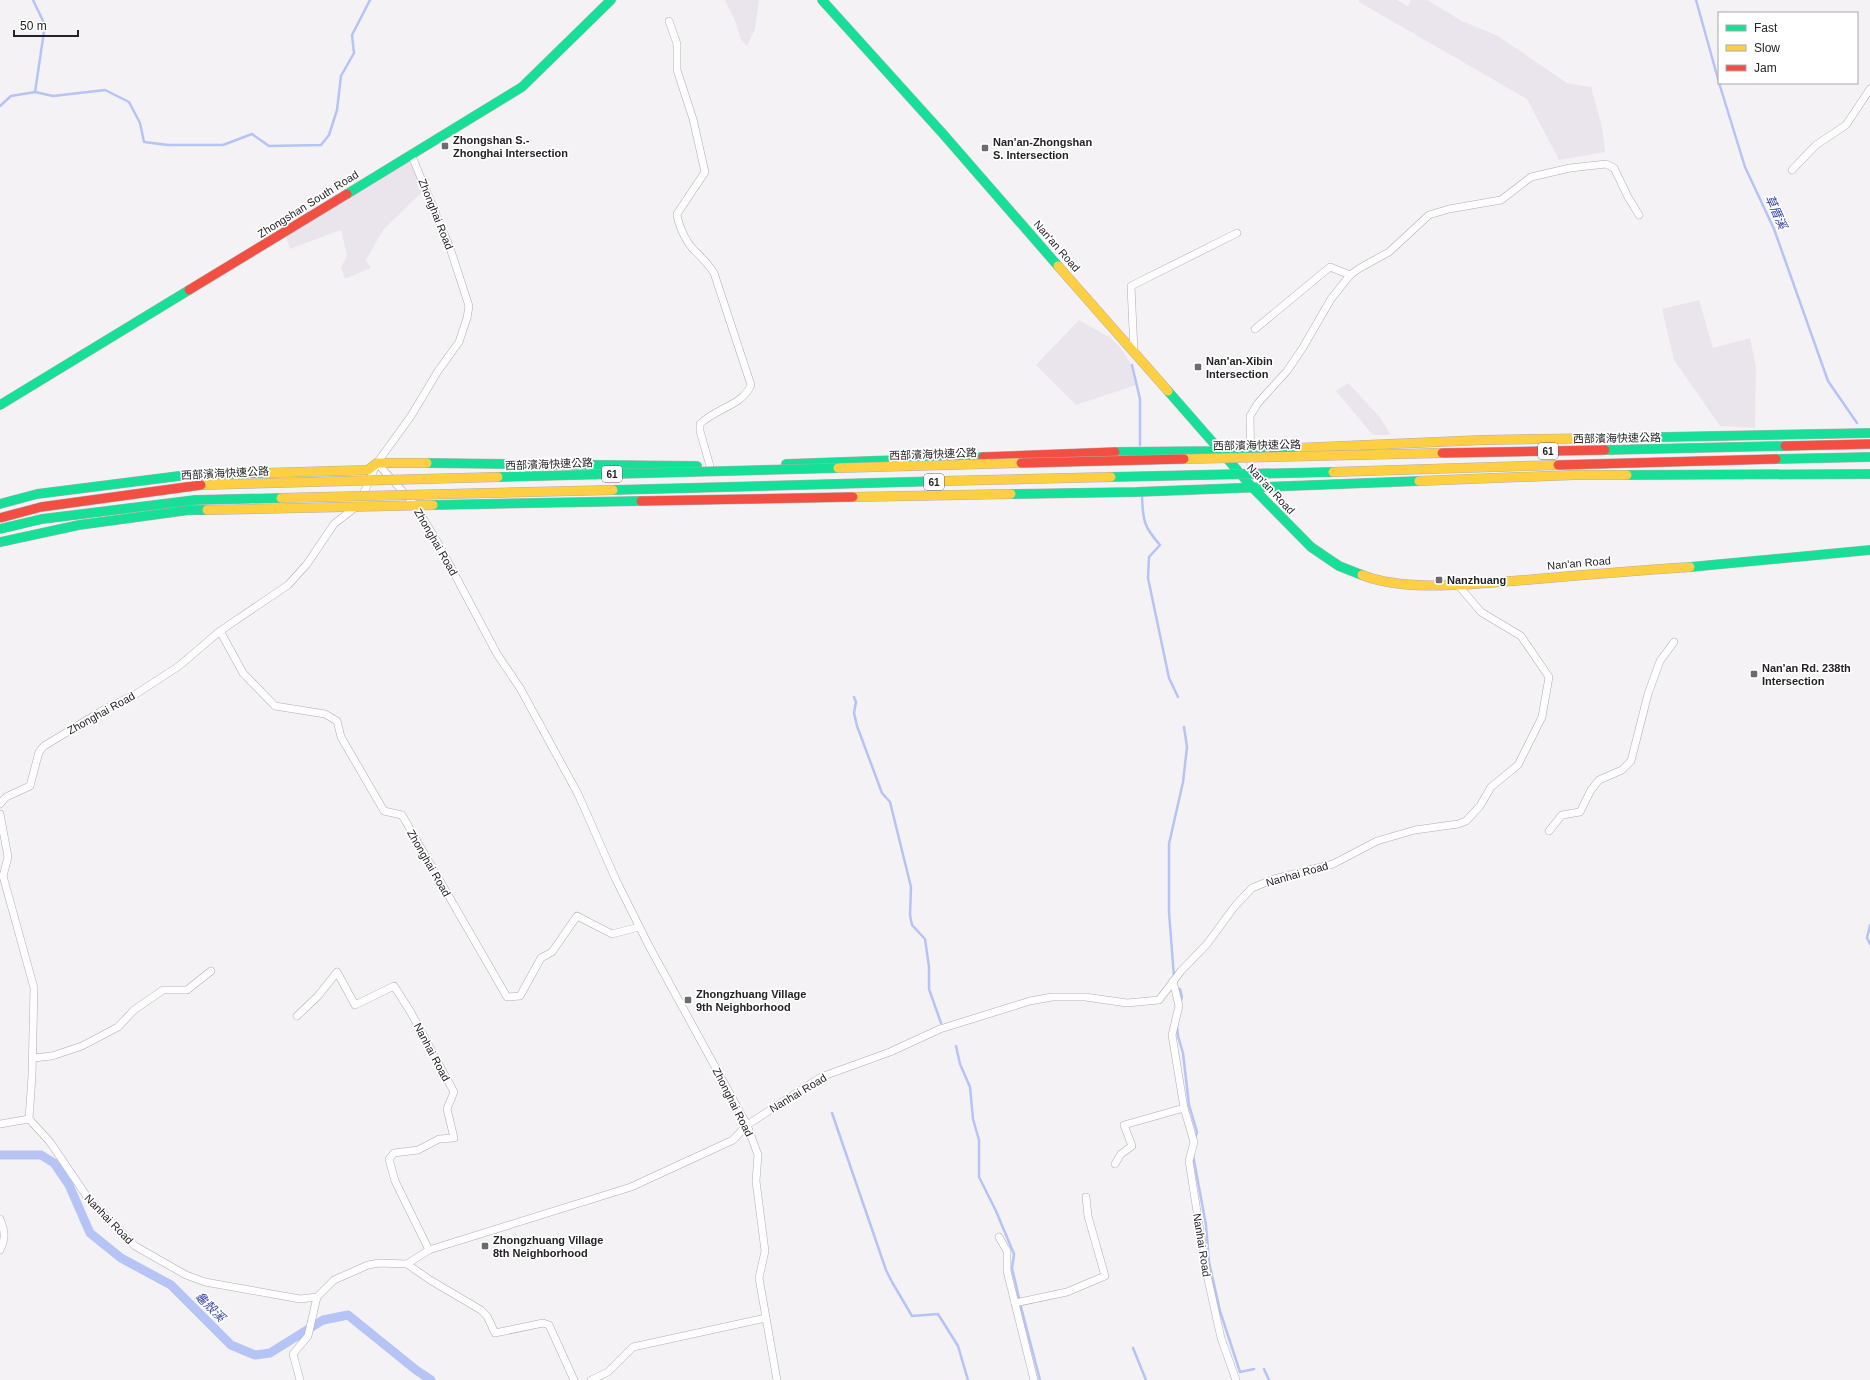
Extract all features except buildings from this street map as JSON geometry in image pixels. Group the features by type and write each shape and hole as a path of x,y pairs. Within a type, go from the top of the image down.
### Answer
{"main road":[{"name":"Zhongshan South Road","path":"0,405 522,87 611,0"},
{"name":"Nan'an Road","path":"822,0 894,82 944,135 1251,486 1311,547 1339,566 1372,579 1400,584 1458,585 1727,564 1870,550"},
{"path":"0,504 37,494 188,475 368,470 377,463 710,466 1136,451 1250,450 1483,440 1870,433"},
{"name":"西部濱海快速公路","path":"0,518 41,507 193,485 1227,458 1870,444"},
{"name":"61","path":"0,529 42,518 195,500 1870,457"},
{"path":"0,542 79,525 189,510 1128,492 1251,486 1574,475 1870,474"}],"street":[{"path":"669,21 677,44 676,70 693,119 705,172 677,214 678,221 691,247 709,264 714,272 751,385 748,392 741,399 700,424 700,431 710,466"},
{"path":"1792,170 1816,145 1846,125 1870,89"},
{"name":"Zhonghai Road","path":"0,804 6,797 30,786 39,752 44,746 105,709 136,694 179,666 220,631 288,585 307,564 334,524 358,506 377,463 411,416 438,371 459,342 464,331 469,306 444,231 411,154"},
{"path":"1251,486 1250,416 1258,403 1287,371 1302,349 1331,299 1350,275 1389,252 1429,215 1449,209 1502,200 1531,177 1570,168 1606,164 1614,168 1628,197 1639,214"},
{"path":"1134,352 1131,286 1238,233"},
{"path":"1255,329 1330,268 1350,275"},
{"name":"Zhonghai Road","path":"377,463 414,505 438,543 497,654 520,688 578,794 639,927 747,1125 758,1155 756,1181 765,1251 759,1278 777,1380"},
{"name":"Nanhai Road","path":"408,1264 429,1250 631,1187 733,1140 747,1125 821,1078 890,1052 948,1027 1030,1001 1052,997 1085,997 1127,1003 1159,1000 1173,981 1206,944 1235,906 1252,888 1274,879 1333,864 1377,841 1416,830 1458,824 1466,821 1480,806 1491,787 1518,765 1542,717 1549,677 1521,636 1481,612 1458,585"},
{"name":"Zhonghai Road","path":"220,631 243,673 274,706 325,714 337,721 341,737 384,811 402,815 507,997 520,996 540,958 552,952 577,916 612,934 639,927"},
{"path":"1549,831 1562,815 1580,812 1591,790 1599,780 1622,770 1631,761 1648,694 1660,661 1674,642"},
{"path":"0,814 8,857 3,876 34,988 33,1058 29,1119 0,1124"},
{"path":"33,1058 52,1056 82,1046 118,1027 134,1010 163,990 187,990 211,971"},
{"name":"Nanhai Road","path":"297,1016 318,996 337,972 355,1005 394,986 410,1011 454,1092 447,1109 454,1138 439,1139 418,1150 394,1153 389,1159 395,1181 429,1250"},
{"name":"Nanhai Road","path":"1173,981 1179,1006 1172,1036 1184,1108 1194,1142 1189,1161 1207,1275 1221,1338 1236,1380"},
{"path":"1115,1164 1121,1154 1132,1146 1124,1125 1184,1108"},
{"name":"Nanhai Road","path":"29,1119 50,1142 88,1198 135,1246 186,1275 205,1282 300,1299 317,1297"},
{"path":"1015,1303 1067,1292 1105,1276 1088,1216 1086,1197"},
{"path":"0,1219 5,1230 4,1242 0,1250"},
{"path":"999,1238 1006,1251 1007,1270 1034,1380"},
{"path":"300,1380 293,1354 308,1336 317,1297 334,1280 368,1265 379,1263 408,1264 430,1280 482,1310 487,1316 495,1333 544,1323 549,1325 574,1380"},
{"path":"591,1380 608,1372 633,1347 766,1318"}],"shaded area":[{"path":"725,0 759,0 755,29 747,46 741,40 736,23"},
{"path":"1359,0 1397,0 1408,6 1411,0 1427,0 1462,21 1498,36 1567,83 1591,87 1602,127 1605,152 1559,160 1527,99 1359,2"},
{"path":"412,160 425,189 383,230 366,260 371,268 345,279 341,268 347,255 341,230 290,249 286,235"},
{"path":"1699,300 1713,348 1750,338 1756,367 1755,428 1720,426 1674,360 1662,309"},
{"path":"1079,320 1109,337 1120,347 1132,366 1136,385 1076,405 1036,365"},
{"path":"1348,383 1379,416 1391,435 1373,435 1336,391"}],"waterway":[{"name":"龜殼溪","path":"0,106 11,96 35,92 45,25 33,0"},
{"path":"35,92 53,96 105,90 129,102 140,123 144,142 168,145 223,145 252,134 269,146 321,145 329,135 337,110 341,76 354,53 352,35 370,0"},
{"name":"草厝溪","path":"1696,0 1718,79"},
{"name":"草厝溪","path":"1719,84 1745,167 1774,229 1828,381 1857,423"},
{"path":"1132,365 1140,399 1140,445"},
{"path":"1142,497 1145,523 1160,545 1149,557 1148,578 1169,678 1178,697"},
{"path":"854,697 856,702 854,713 857,726 882,793 890,802 911,887 910,915 912,925 925,939 929,967 929,989 941,1023"},
{"path":"1174,977 1169,912 1169,844 1183,782 1187,747 1184,727"},
{"name":"草厝溪","path":"1870,925 1867,938 1870,944"},
{"path":"1180,989 1182,997 1180,1004"},
{"path":"1177,1026 1183,1053 1189,1105 1197,1132 1195,1139"},
{"path":"956,1046 960,1064 970,1087 973,1119 979,1140 979,1177 996,1211 1014,1254 1012,1268 1019,1298"},
{"path":"832,1113 886,1270 892,1282 912,1316 938,1314 958,1346 968,1380"},
{"name":"龜殼溪","path":"0,1155 41,1155 54,1163 69,1185 90,1233 121,1258 171,1285 231,1345 255,1355 270,1353 323,1320 348,1315 416,1370 431,1380"},
{"path":"1193,1155 1206,1225 1209,1262 1220,1311 1240,1372 1254,1369"},
{"path":"1021,1307 1040,1380"},
{"path":"1133,1348 1146,1380"},
{"path":"1264,1369 1269,1380"}],"traffic: fast":[{"path":"347,194 522,87 611,0"},
{"path":"822,0 944,135 1058,266"},
{"path":"0,405 189,290"},
{"path":"1168,391 1251,486 1311,547 1339,566 1362,575"},
{"path":"1614,438 1870,433"},
{"path":"1605,450 1785,446"},
{"path":"1115,452 1220,451 1298,448"},
{"path":"786,464 983,457"},
{"path":"1776,459 1870,457"},
{"path":"427,463 697,466"},
{"path":"498,477 838,468"},
{"path":"1111,477 1333,472"},
{"path":"0,504 37,494 187,475 265,473"},
{"path":"1627,475 1870,474"},
{"path":"613,490 943,481"},
{"path":"1011,494 1136,492 1419,481"},
{"path":"0,529 42,519 195,500 281,498"},
{"path":"433,505 641,501"},
{"path":"0,542 79,525 189,510 207,510"},
{"path":"1690,567 1870,550"}],"traffic: slow":[{"path":"1058,266 1168,391"},
{"path":"1298,448 1483,440 1614,438"},
{"path":"1184,459 1442,453"},
{"path":"265,473 368,470 377,463 427,463"},
{"path":"838,468 1021,463"},
{"path":"1333,472 1558,465"},
{"path":"1419,481 1574,475 1627,475"},
{"path":"201,485 498,477"},
{"path":"943,481 1111,477"},
{"path":"281,498 613,490"},
{"path":"853,497 1011,494"},
{"path":"207,510 433,505"},
{"path":"1362,575 1380,581 1400,584 1443,585 1690,567"}],"traffic: jam":[{"path":"189,290 347,194"},
{"path":"1785,446 1870,444"},
{"path":"1442,453 1605,450"},
{"path":"983,457 1115,452"},
{"path":"1021,463 1184,459"},
{"path":"1558,465 1776,459"},
{"path":"0,518 41,507 201,485"},
{"path":"641,501 853,497"}],"place":[{"name":"Zhongshan S.- Zhonghai Intersection","path":"445,146"},
{"name":"Nan'an-Zhongshan S. Intersection","path":"985,148"},
{"name":"Nan'an-Xibin Intersection","path":"1198,367"},
{"name":"Nanzhuang","path":"1439,580"},
{"name":"Nan'an Rd. 238th Intersection","path":"1754,674"},
{"name":"Zhongzhuang Village 9th Neighborhood","path":"688,1000"},
{"name":"Zhongzhuang Village 8th Neighborhood","path":"485,1246"}]}
